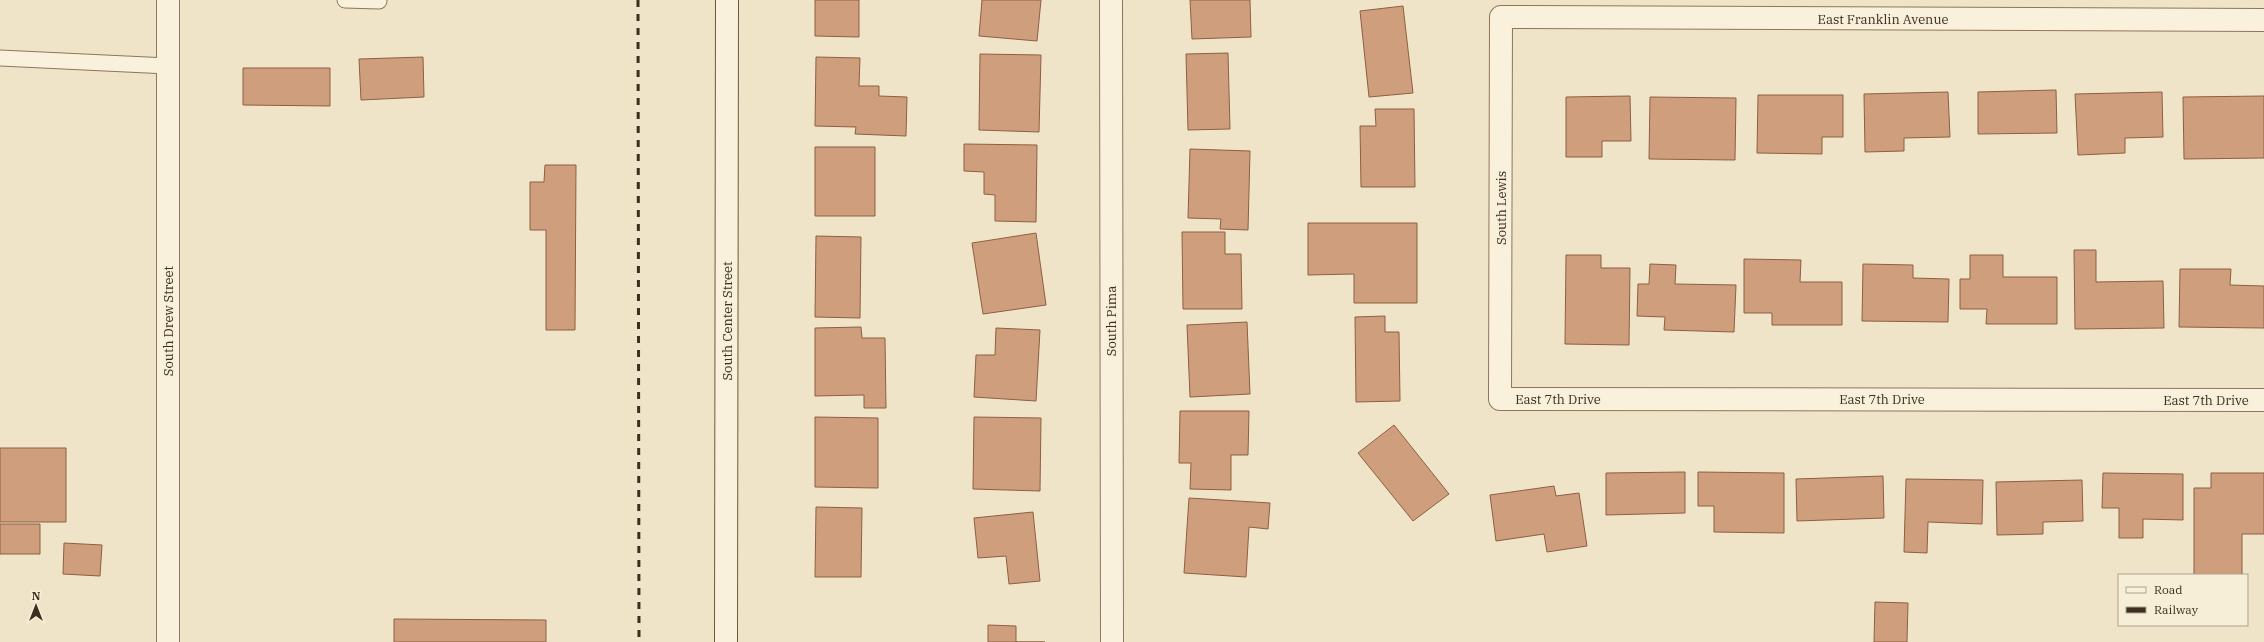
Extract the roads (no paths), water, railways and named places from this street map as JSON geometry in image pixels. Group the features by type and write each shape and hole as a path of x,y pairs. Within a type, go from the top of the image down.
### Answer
{"street":[{"name":"South Drew Street","path":"168,0 168,642"},
{"name":"South Center Street","path":"726,642 727,0"},
{"name":"South Pima","path":"1111,0 1112,642"},
{"name":"East Franklin Avenue","path":"1501,17 2264,20"},
{"name":"South Lewis","path":"1500,399 1501,17"},
{"name":"East 7th Drive","path":"1500,399 2264,400"}],"lane":[{"path":"345,0 379,1"},
{"path":"0,58 168,66"}],"railway":[{"path":"638,0 639,642"}]}
